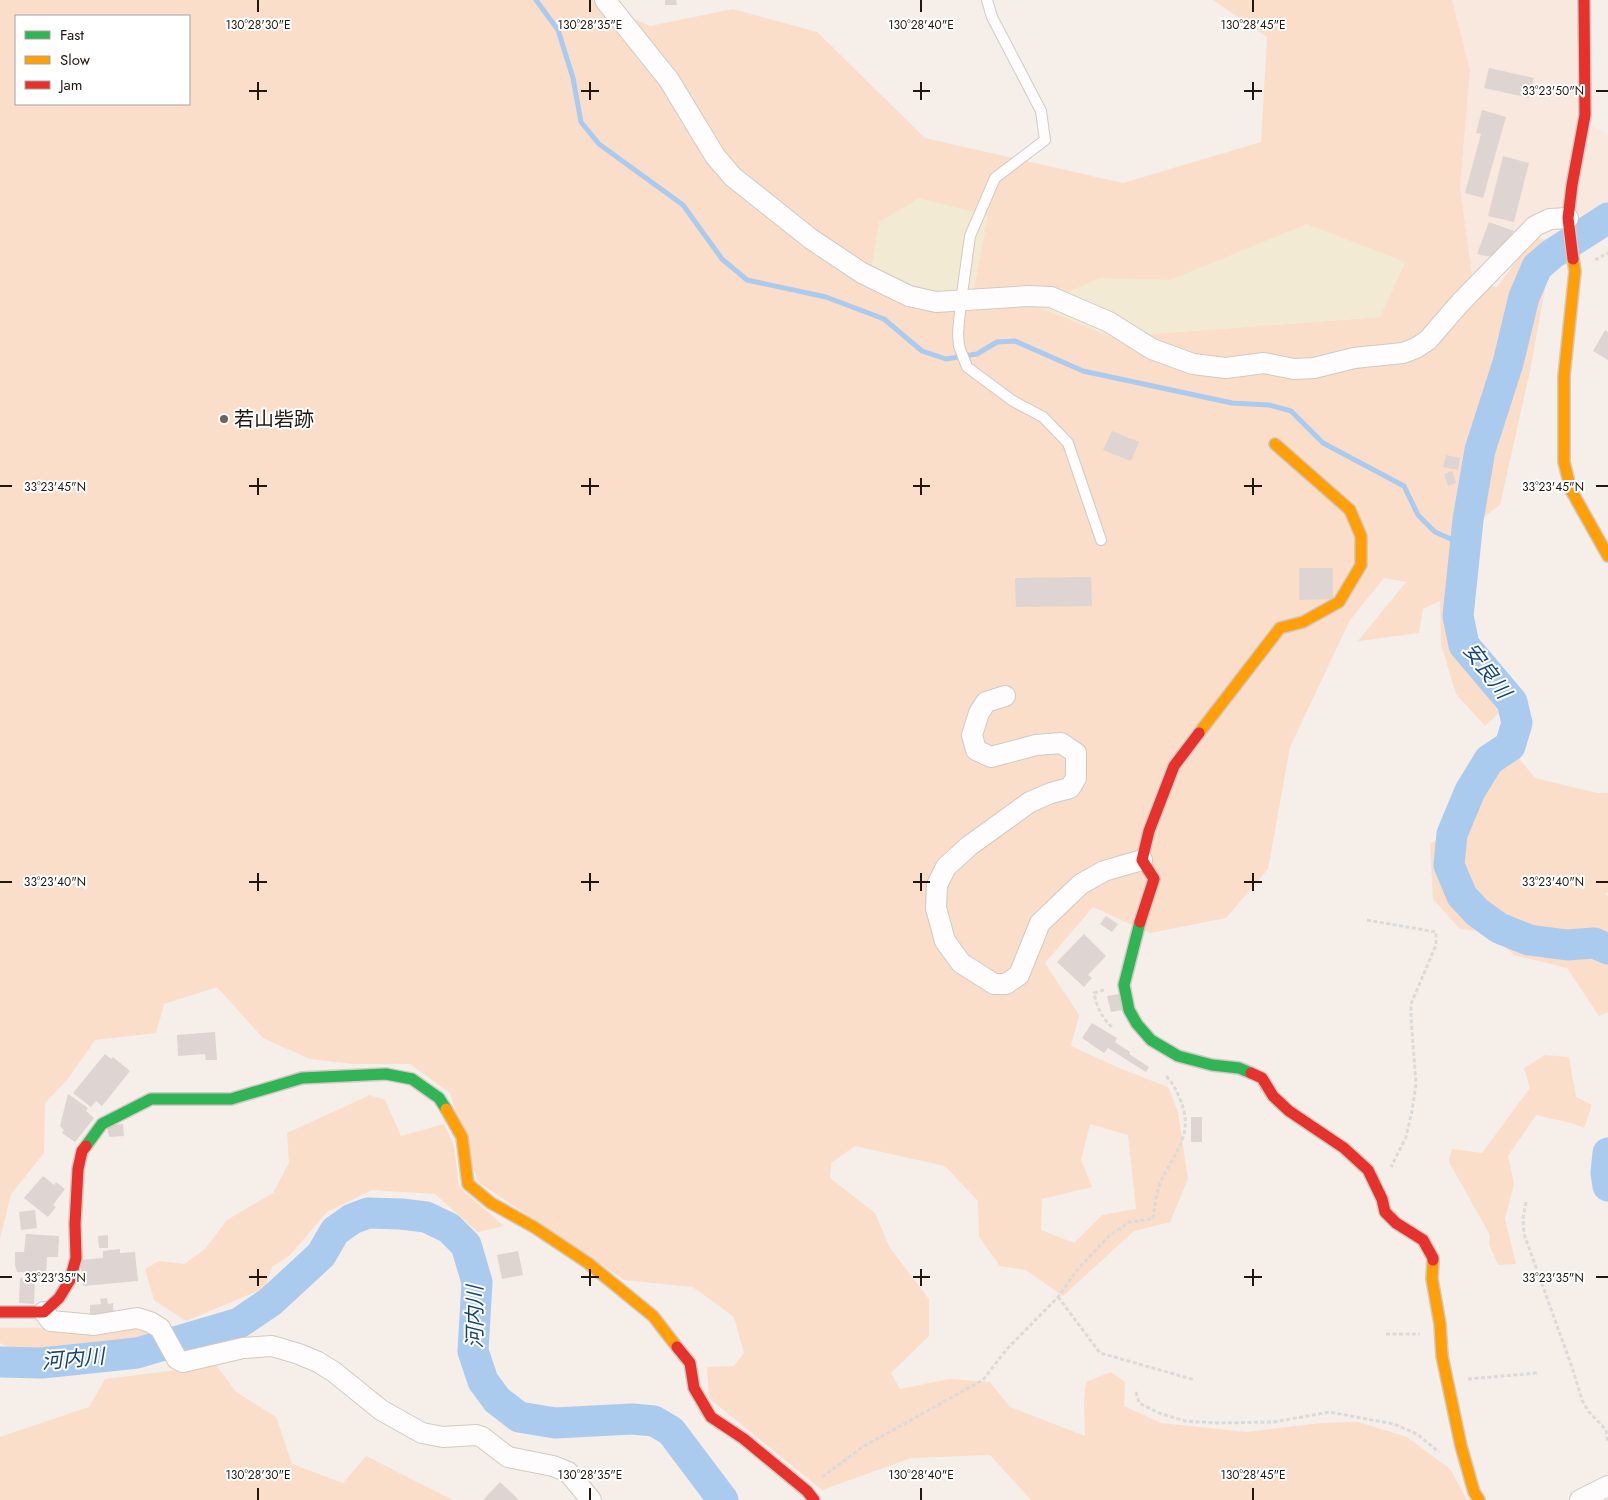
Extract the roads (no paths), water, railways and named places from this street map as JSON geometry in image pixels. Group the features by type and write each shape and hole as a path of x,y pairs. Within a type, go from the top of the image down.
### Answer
{"street":[{"path":"605,0 669,80 715,156 733,177 811,239 862,273 909,296 936,302 999,297 1051,297 1109,322 1152,348 1193,364 1226,368 1264,363 1294,369 1314,368 1354,358 1403,352 1416,348 1428,340 1460,303 1535,226 1550,219 1569,223"},
{"path":"1584,0 1585,115 1572,185 1569,223 1575,271 1564,376 1564,462 1572,490 1608,556"},
{"path":"1275,444 1350,510 1361,536 1361,565 1339,602 1303,622 1280,628 1174,766 1149,831 1142,860 1154,879 1139,925 1124,985 1129,1010 1137,1024 1151,1040 1178,1056 1212,1065 1239,1068 1262,1078 1274,1096 1289,1111 1344,1148 1368,1170 1382,1199 1385,1212 1396,1223 1423,1240 1433,1258 1432,1279 1442,1356 1466,1466 1474,1492 1479,1500"},
{"path":"1005,696 986,702 979,713 972,735 976,750 991,757 1036,744 1061,743 1076,753 1076,778 1070,788 1051,793 1030,802 970,846 946,867 937,885 936,908 945,941 961,963 994,984 1006,984 1019,975 1040,923 1081,884 1104,871 1142,860"},
{"path":"0,1312 44,1312 59,1298 70,1280 76,1258 75,1224 78,1169 82,1151 102,1124 151,1099 231,1099 302,1078 386,1074 412,1079 439,1098 462,1137 468,1184 491,1202 534,1227 588,1263 653,1316 690,1363 694,1388 711,1417 744,1439 811,1496"},
{"path":"44,1312 51,1321 94,1325 137,1318 150,1322 160,1328 177,1359 183,1362 243,1348 272,1346 299,1354 318,1362 334,1372 381,1410 422,1433 443,1437 482,1436 508,1457 552,1466 568,1472 591,1500"},
{"path":"1580,1500 1608,1486"}],"lane":[{"path":"987,0 992,17 1041,111 1045,140 995,178 970,236 961,301 958,333 959,346 967,367 1013,402 1044,417 1068,443 1100,540"}],"waterway":[{"path":"536,0 558,30 573,78 581,122 599,144 683,205 722,259 747,280 826,297 884,319 922,351 946,359 977,354 997,342 1015,341 1083,371 1232,403 1269,405 1291,411 1323,443 1404,486 1418,515 1435,532 1460,543 1465,548"},
{"name":"安良川","path":"1608,218 1552,254 1537,267 1524,297 1508,363 1480,450 1468,520 1458,616 1464,645 1512,702 1517,723 1510,746 1489,760 1470,791 1452,834 1449,865 1462,896 1477,912 1499,928 1529,940 1567,945 1594,943 1608,949"},
{"name":"安良川","path":"1608,1153 1606,1173 1608,1186"},
{"name":"河内川","path":"0,1362 42,1363 137,1353 239,1323 270,1302 321,1255 335,1231 352,1219 368,1213 426,1217 449,1228 466,1245 477,1282 473,1351 483,1381 497,1400 519,1417 555,1423 632,1419 654,1421 671,1431 723,1500"}],"place":[{"name":"若山砦跡","path":"224,419"}]}
